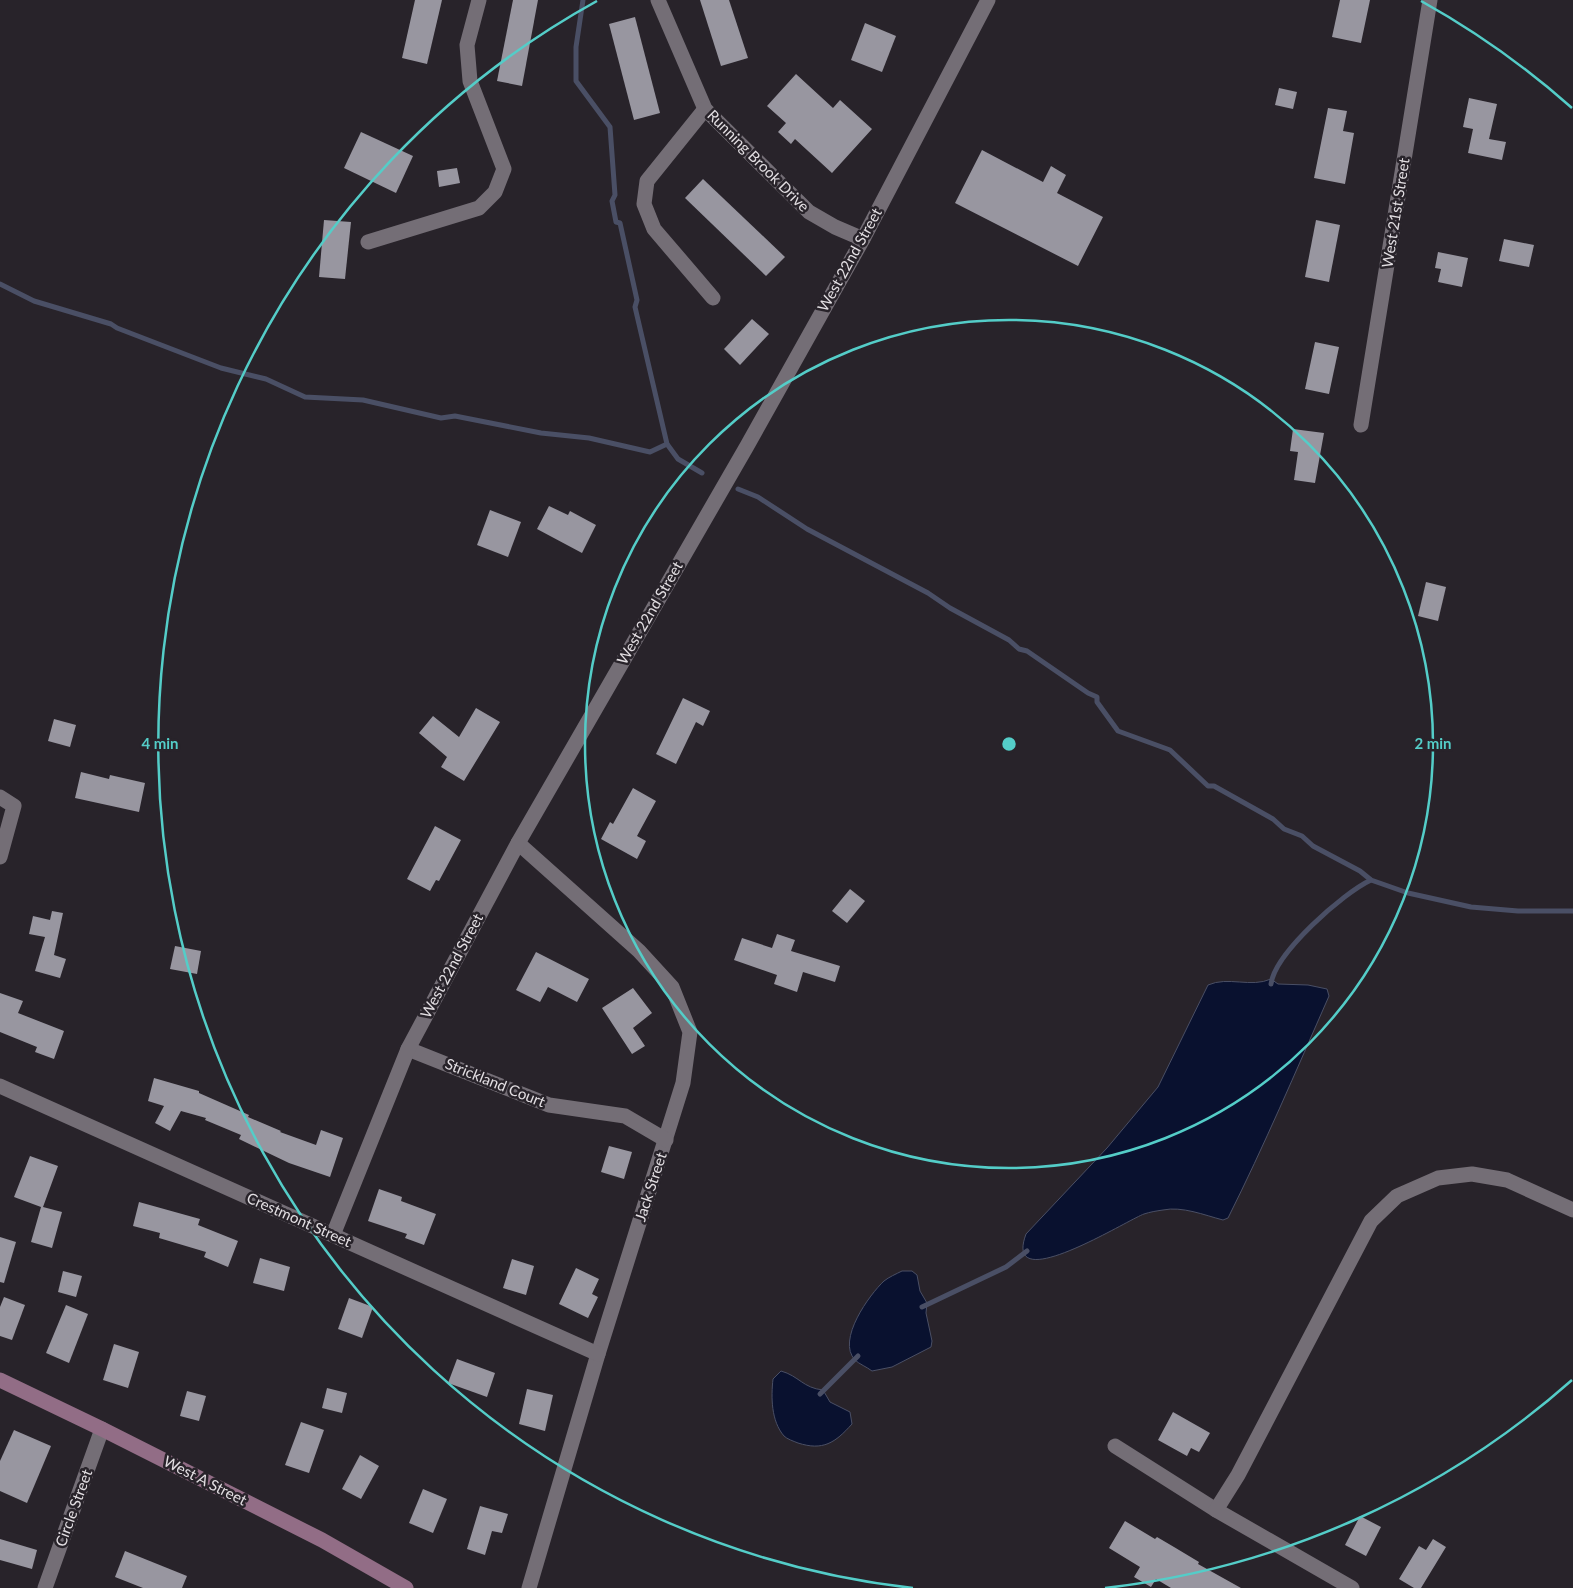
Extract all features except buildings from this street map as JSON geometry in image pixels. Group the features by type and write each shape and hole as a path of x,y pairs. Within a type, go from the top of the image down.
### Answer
{"street":[{"path":"368,242 479,208 496,192 504,169 470,81 467,45 479,0"},
{"name":"Running Brook Drive","path":"658,0 705,109 808,212 835,227 863,238"},
{"name":"West 22nd Street","path":"333,1235 408,1049 518,842 746,446 863,238 988,0"},
{"name":"West 21st Street","path":"1361,426 1430,0"},
{"path":"705,109 647,181 644,204 654,229 713,298"},
{"path":"0,797 14,806 0,857"},
{"name":"Jack Street","path":"518,842 639,952 672,987 690,1032 684,1083 598,1354 529,1588"},
{"name":"Strickland Court","path":"408,1049 549,1105 625,1116 666,1140"},
{"name":"Crestmont Street","path":"0,1086 598,1354"},
{"path":"1216,1510 1238,1475 1371,1221 1397,1196 1438,1178 1472,1174 1507,1180 1573,1210"},
{"name":"West A Street","path":"0,1380 102,1429 322,1540 406,1588"},
{"name":"Circle Street","path":"45,1588 102,1429"},
{"path":"1115,1446 1216,1510 1352,1588"}],"water":[{"path":"1271,979 1278,984 1308,985 1327,989 1329,996 1267,1136 1228,1218 1223,1220 1193,1212 1170,1209 1144,1214 1070,1251 1048,1258 1032,1259 1023,1252 1026,1234 1107,1148 1158,1087 1208,985 1223,982 1256,982"},
{"path":"902,1271 912,1271 917,1275 920,1291 927,1303 926,1313 932,1341 931,1347 892,1367 872,1371 855,1360 850,1351 852,1330 864,1306 878,1287"},
{"path":"781,1371 811,1387 823,1390 830,1402 850,1412 852,1424 840,1436 822,1446 798,1443 785,1437 774,1416 772,1401 773,1379"}],"waterway":[{"path":"583,0 576,47 576,81 610,127 615,195 612,201 616,222 620,223 637,300 635,307 667,444 678,459 702,473"},
{"path":"0,284 34,301 111,324 221,368 266,379 305,397 363,400 441,418 455,416 541,433 589,438 650,452 667,444"},
{"path":"738,489 758,497 807,529 928,593 950,608 1009,640 1019,649 1027,651 1088,693 1097,697 1097,702 1118,731 1170,750 1208,786 1214,786 1273,819 1284,829 1302,836 1313,846 1360,871 1371,880 1408,893 1471,907 1518,911 1573,911"},
{"path":"1271,984 1275,971 1284,956 1312,925 1344,897 1371,880"},
{"path":"922,1307 1006,1267 1027,1251"},
{"path":"820,1394 858,1356"}]}
